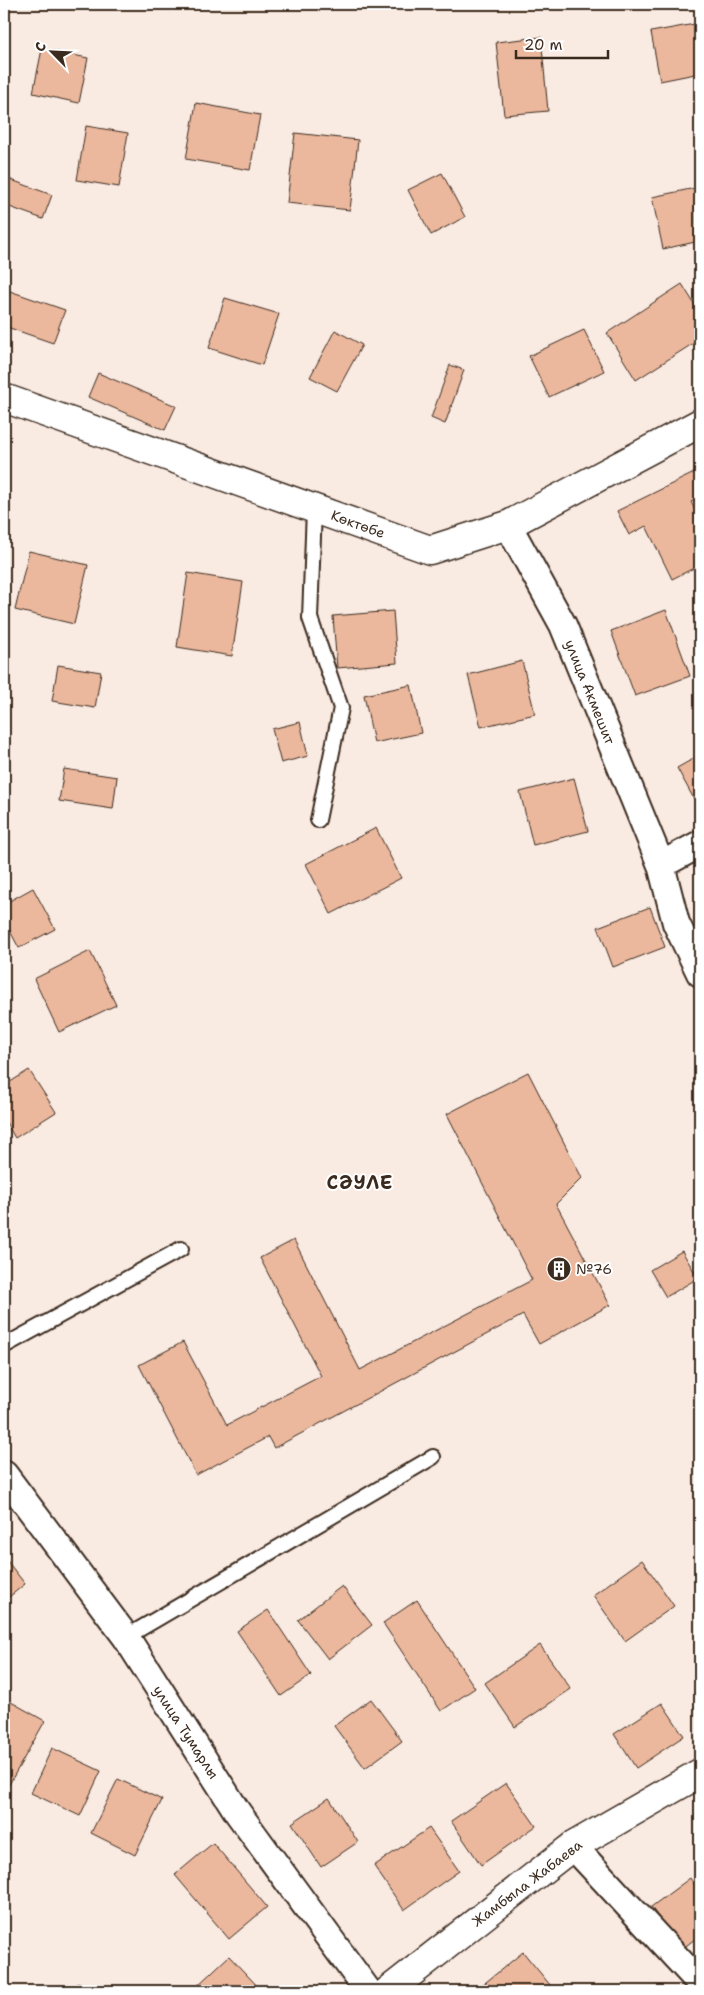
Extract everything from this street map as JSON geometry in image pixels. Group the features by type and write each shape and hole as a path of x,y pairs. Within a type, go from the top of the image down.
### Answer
{"street":[{"name":"Көктөбе","path":"4,398 430,550 508,525 700,423"},
{"name":"улица Акмешит","path":"508,525 563,625 660,865 676,923 700,973"},
{"path":"660,865 700,844"},
{"name":"улица Тумарлы","path":"4,1474 126,1638 238,1813 368,1991"},
{"name":"Жамбыла Жабаева","path":"388,1991 573,1846 700,1773"},
{"path":"573,1846 700,1983"}],"lane":[{"path":"314,509 310,618 341,708 318,820"},
{"path":"4,1346 181,1249"},
{"path":"126,1638 433,1457"}],"building":[{"path":"700,23 700,73 660,81 651,32"},
{"path":"541,37 548,111 504,115 496,42"},
{"path":"42,49 88,58 79,103 33,93"},
{"path":"196,103 260,115 250,170 186,159"},
{"path":"86,126 128,133 119,187 77,180"},
{"path":"295,133 358,140 350,210 287,203"},
{"path":"442,173 465,217 431,235 408,190"},
{"path":"6,178 52,195 43,219 4,205"},
{"path":"700,187 700,241 663,249 652,197"},
{"path":"682,284 700,313 700,339 636,380 607,333"},
{"path":"4,289 65,310 53,343 4,326"},
{"path":"225,298 279,314 262,365 209,348"},
{"path":"335,330 362,345 337,391 310,377"},
{"path":"584,330 604,371 549,397 529,356"},
{"path":"450,365 464,370 445,424 431,418"},
{"path":"98,373 176,406 165,430 88,397"},
{"path":"700,470 700,497 691,502 700,520 700,565 672,579 646,526 629,535 617,511"},
{"path":"29,551 88,565 74,624 15,610"},
{"path":"188,573 243,582 232,656 177,647"},
{"path":"666,610 690,676 635,696 611,631"},
{"path":"393,611 397,663 337,668 333,616"},
{"path":"522,661 535,714 481,727 468,675"},
{"path":"58,665 101,672 95,708 52,701"},
{"path":"411,685 421,733 374,743 364,695"},
{"path":"300,722 308,756 281,763 272,729"},
{"path":"700,755 700,810 677,768"},
{"path":"64,769 117,777 113,809 59,801"},
{"path":"574,778 588,831 533,845 520,792"},
{"path":"376,828 401,878 331,914 306,864"},
{"path":"33,888 55,929 19,948 4,920 4,904"},
{"path":"650,907 665,947 613,967 598,927"},
{"path":"90,951 116,1005 59,1032 34,979"},
{"path":"29,1070 56,1112 15,1138 4,1119 4,1086"},
{"name":"№76","path":"528,1072 582,1178 556,1204 610,1305 539,1344 523,1315 274,1448 268,1437 196,1475 139,1365 183,1342 227,1425 321,1376 260,1258 294,1240 360,1370 532,1280 447,1114"},
{"path":"682,1251 698,1278 666,1297 650,1270"},
{"path":"4,1557 25,1584 4,1601"},
{"path":"642,1560 674,1606 625,1641 593,1595"},
{"path":"342,1586 372,1625 328,1659 298,1620"},
{"path":"417,1600 475,1688 441,1711 383,1623"},
{"path":"268,1610 311,1675 281,1696 237,1631"},
{"path":"540,1645 571,1689 515,1727 485,1683"},
{"path":"4,1698 45,1721 7,1788 4,1786"},
{"path":"371,1699 402,1741 365,1768 334,1726"},
{"path":"662,1703 684,1736 636,1768 614,1734"},
{"path":"52,1748 101,1771 80,1816 31,1793"},
{"path":"118,1779 162,1800 135,1855 91,1833"},
{"path":"506,1783 536,1826 481,1865 451,1821"},
{"path":"329,1798 358,1842 321,1867 292,1823"},
{"path":"429,1828 459,1871 404,1910 374,1866"},
{"path":"213,1843 267,1907 229,1939 175,1875"},
{"path":"690,1878 700,1893 700,1935 682,1949 651,1907"},
{"path":"523,1952 555,1991 475,1991"},
{"path":"229,1956 262,1991 202,1991 197,1986"},
{"path":"79,1982 87,1991 69,1991"}],"place":[{"name":"№76","path":"559,1269"}],"district":[{"name":"СӘУЛЕ","path":"360,1182"}]}
